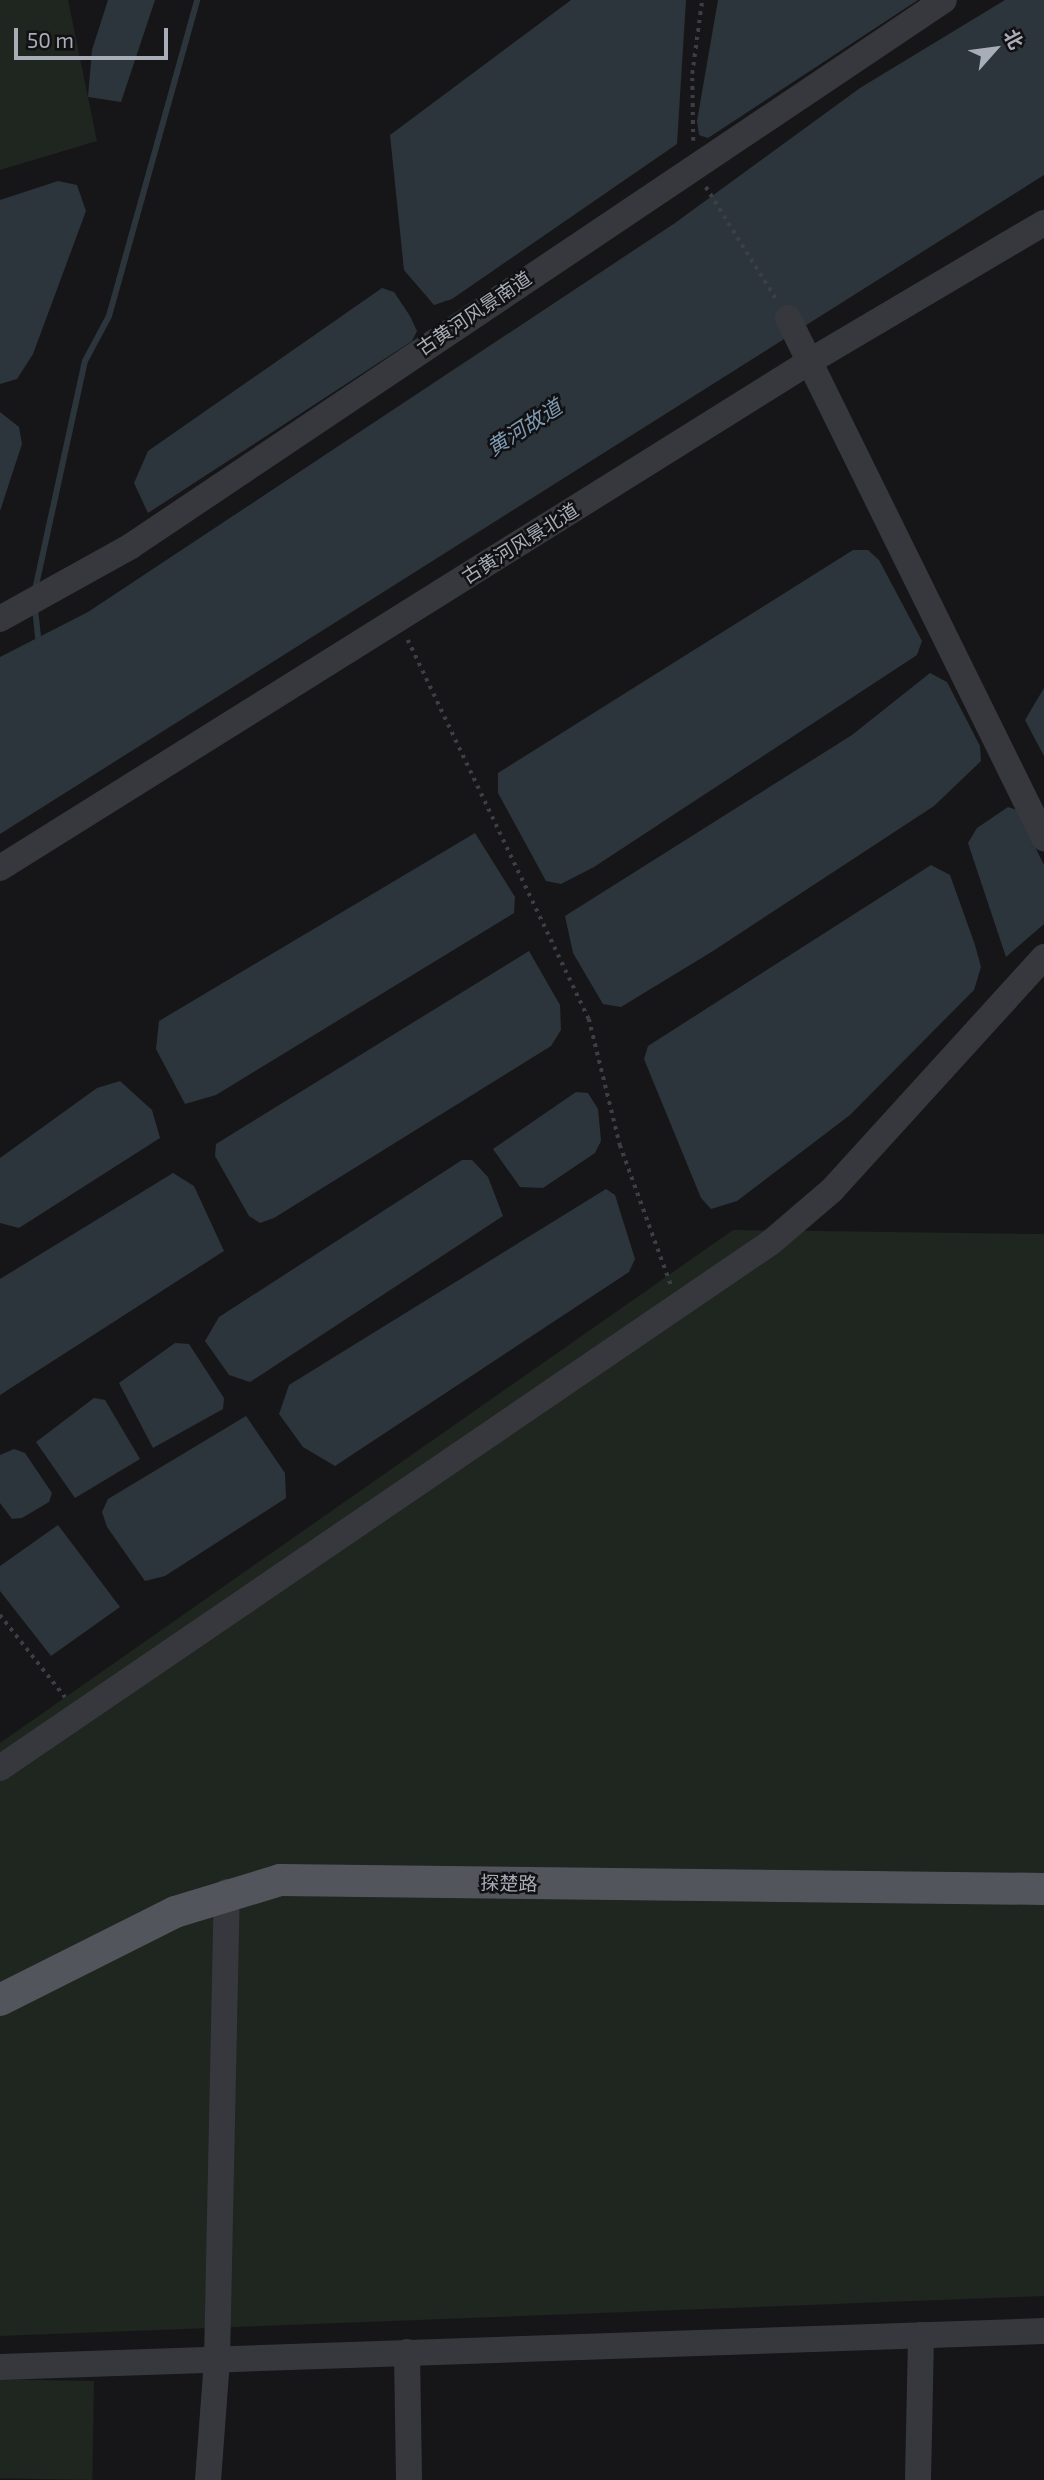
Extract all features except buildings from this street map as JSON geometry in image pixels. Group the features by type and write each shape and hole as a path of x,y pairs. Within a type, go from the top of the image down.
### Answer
{"main road":[{"name":"探楚路","path":"0,2000 227,1892 280,1881 1044,1889"}],"street":[{"name":"古黄河风景南道","path":"0,619 131,546 693,165 944,0"},
{"name":"古黄河风景北道","path":"0,869 812,360 1044,223"},
{"path":"788,318 812,360 1044,838"},
{"path":"0,1768 770,1243 832,1190 1044,957"},
{"path":"208,2480 217,2360 227,1892"},
{"path":"0,2367 1044,2331"},
{"path":"918,2480 921,2335"},
{"path":"407,2352 409,2480"}],"path":[{"path":"702,0 692,74 693,165 788,318"},
{"path":"398,619 589,1019 620,1145 678,1306"},
{"path":"0,1615 79,1715"}],"shaded area":[{"path":"0,0 68,0 97,141 0,170"},
{"path":"733,1230 1044,1234 1044,2296 0,2336 0,1743"},
{"path":"0,2379 94,2381 92,2480 0,2478"}],"water":[{"path":"108,0 155,0 121,102 88,97 92,50"},
{"path":"571,0 686,0 677,144 452,299 434,305 404,270 390,135"},
{"path":"718,0 918,0 708,138 699,135 697,121"},
{"name":"黄河故道","path":"1005,0 1044,0 1044,175 0,834 0,657 88,612 675,223 860,88"},
{"path":"58,181 77,185 86,211 33,354 17,379 0,384 0,200"},
{"path":"382,288 394,292 410,316 417,331 412,341 148,513 134,483 148,451"},
{"path":"0,412 19,427 22,444 0,511"},
{"path":"853,550 868,550 879,560 922,641 917,655 594,867 561,884 546,881 498,793 498,773"},
{"path":"930,673 947,682 980,746 981,761 934,806 713,951 621,1007 603,1004 573,953 565,916 852,735"},
{"path":"1044,688 1044,756 1025,720"},
{"path":"1008,807 1017,810 1044,865 1044,924 1006,957 968,843 977,828"},
{"path":"475,833 515,897 514,913 216,1095 185,1104 156,1049 159,1021"},
{"path":"931,865 950,875 975,945 981,967 974,990 850,1115 737,1201 711,1209 701,1198 644,1059 648,1046"},
{"path":"529,951 560,1005 561,1030 551,1046 274,1218 260,1223 249,1216 215,1156 216,1144"},
{"path":"120,1081 152,1110 160,1138 19,1228 0,1223 0,1158 97,1088"},
{"path":"576,1092 588,1093 598,1109 601,1141 595,1153 543,1188 520,1187 493,1149"},
{"path":"462,1160 472,1160 488,1177 503,1216 250,1382 229,1375 205,1341 219,1317"},
{"path":"173,1173 194,1186 224,1251 0,1395 0,1279"},
{"path":"606,1189 615,1195 635,1259 629,1272 335,1466 303,1447 279,1414 289,1385"},
{"path":"175,1343 189,1344 224,1398 223,1409 153,1448 119,1383"},
{"path":"94,1398 105,1400 140,1459 75,1498 36,1442"},
{"path":"246,1416 285,1473 286,1498 165,1576 145,1581 107,1527 102,1512 108,1499"},
{"path":"14,1449 25,1453 52,1493 49,1502 22,1518 12,1519 0,1503 0,1455"},
{"path":"58,1525 120,1607 51,1656 0,1591 0,1566"}],"waterway":[{"path":"35,590 85,361 109,316 197,0"},
{"path":"35,608 39,645"}]}
